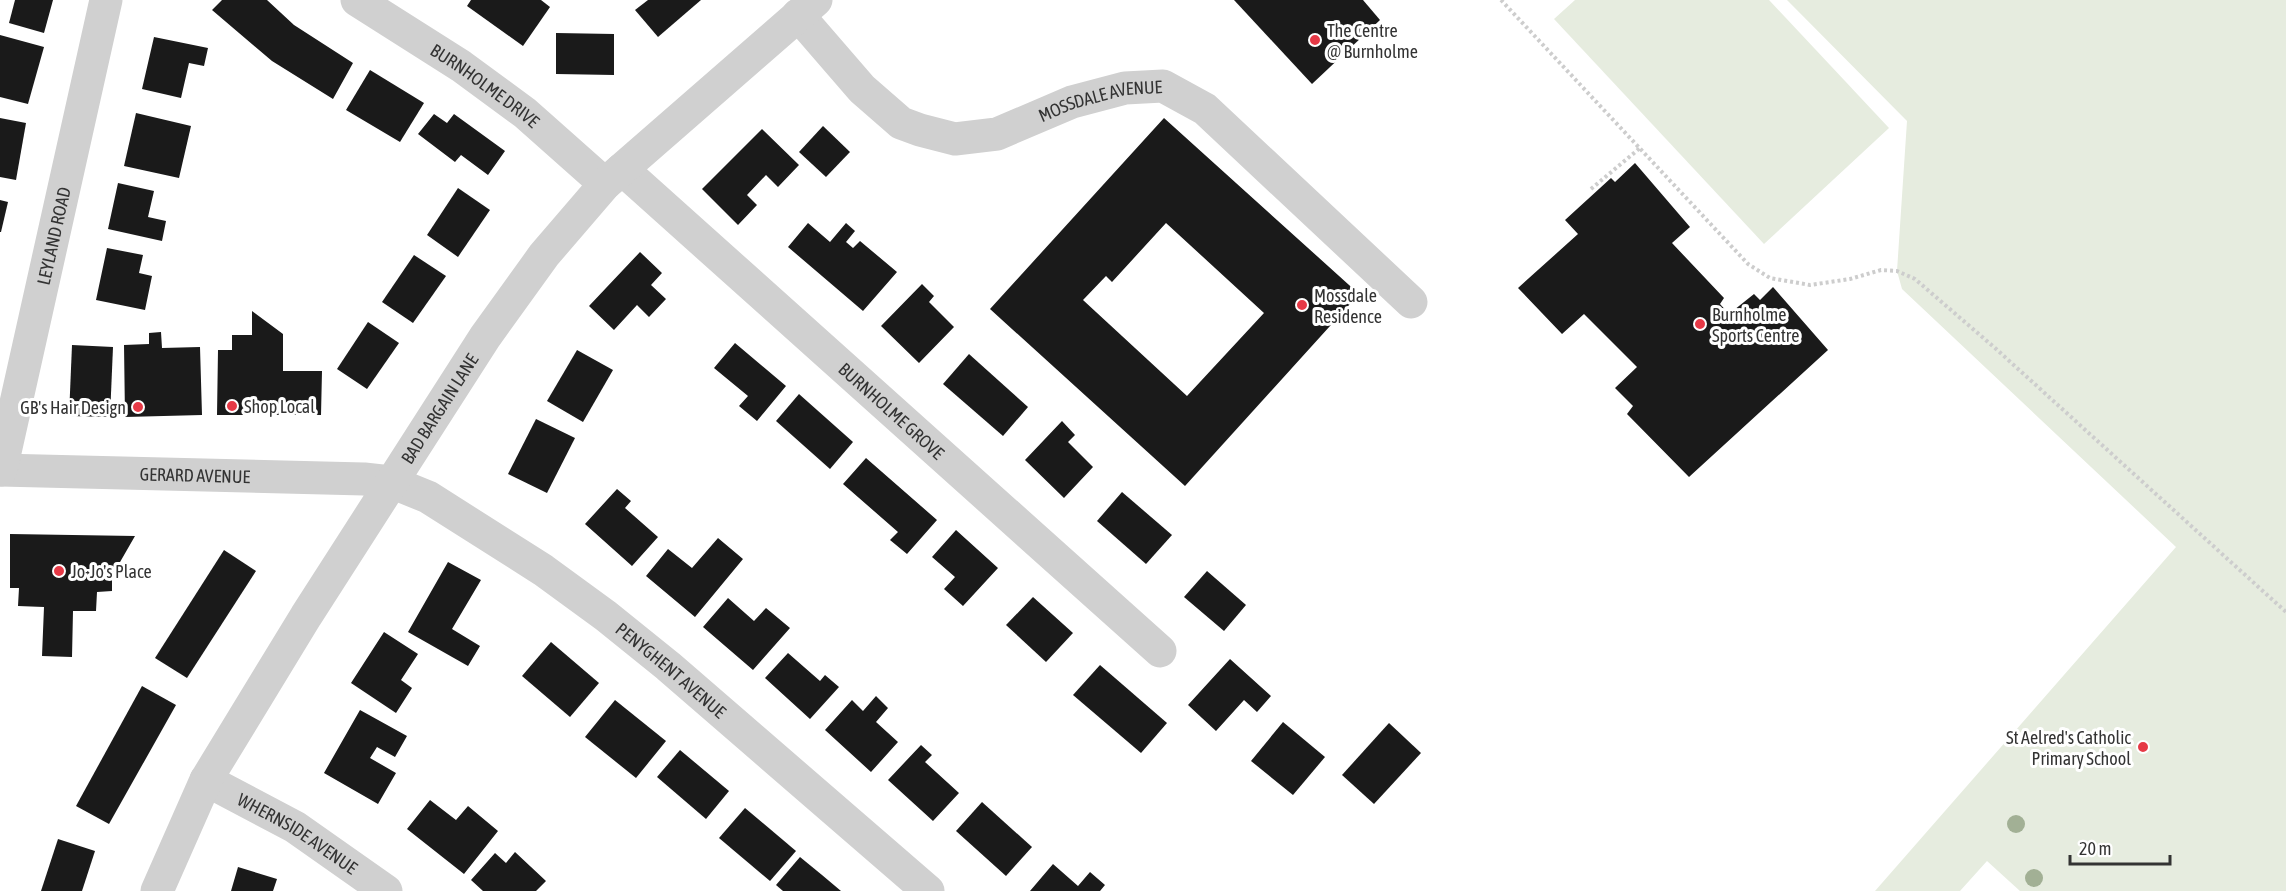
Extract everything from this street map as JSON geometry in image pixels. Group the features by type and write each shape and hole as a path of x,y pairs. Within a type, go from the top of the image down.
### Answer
{"street":[{"name":"LEYLAND ROAD","path":"1,470 106,0"},
{"name":"BURNHOLME DRIVE","path":"357,0 461,66 613,177"},
{"name":"BAD BARGAIN LANE","path":"157,891 206,780 391,482 485,337 543,255 613,177 807,8"},
{"name":"MOSSDALE AVENUE","path":"807,8 862,88 893,116 901,123 955,139 997,134 1072,102 1125,88 1163,87 1178,93 1204,109 1411,302"},
{"name":"BURNHOLME GROVE","path":"613,177 1160,651"},
{"name":"GERARD AVENUE","path":"1,470 364,479 391,482"},
{"name":"PENYGHENT AVENUE","path":"391,482 428,497 543,570 606,616 668,666 928,891"},
{"name":"WHERNSIDE AVENUE","path":"206,780 295,827 386,891"}],"path":[{"path":"1501,0 1748,264 1770,278 1810,285 1850,279 1881,270 1897,271 1915,279 1995,348 2286,612"},
{"path":"1591,189 1640,147"}],"shaded area":[{"path":"1575,0 1769,0 1889,128 1764,244 1554,19"},
{"path":"1787,0 2286,0 2286,891 2020,891 1987,861 1960,891 1875,891 2176,547 1902,289 1897,271 1907,121"}],"building":[{"path":"15,0 53,0 44,33 9,23"},
{"path":"222,0 267,0 294,25 353,63 333,99 272,61 212,10"},
{"path":"471,0 541,0 550,7 523,46 467,6"},
{"path":"648,0 701,0 658,37 635,10"},
{"name":"The Centre @ Burnholme","path":"1234,0 1363,0 1380,20 1312,84"},
{"path":"556,33 614,34 614,75 556,74"},
{"path":"0,35 44,47 28,104 0,97"},
{"path":"154,37 208,48 204,66 189,63 181,98 142,89"},
{"path":"370,70 424,103 400,142 346,110"},
{"path":"136,113 191,126 179,178 124,166"},
{"path":"434,114 447,123 454,114 505,151 488,175 461,155 455,162 418,134"},
{"path":"0,118 26,123 16,180 0,177"},
{"name":"Mossdale Residence","path":"1164,118 1359,294 1185,486 990,309","holes":["1166,223 1264,313 1187,396 1083,300 1106,276 1112,282"]},
{"path":"823,126 850,152 826,177 799,152"},
{"path":"762,129 799,165 778,187 766,175 747,195 757,205 738,225 702,189"},
{"name":"Burnholme Sports Centre","path":"1635,163 1690,227 1672,243 1724,298 1720,304 1729,314 1754,294 1760,300 1773,287 1828,350 1689,477 1627,414 1633,406 1615,388 1637,367 1584,314 1562,334 1518,288 1578,234 1565,220 1611,178 1615,182"},
{"path":"118,183 154,191 148,217 166,221 162,241 108,229"},
{"path":"458,188 490,210 458,257 427,235"},
{"path":"0,200 8,202 1,232 0,232"},
{"path":"808,223 830,242 846,223 855,231 846,242 853,248 860,241 897,272 863,311 788,247"},
{"path":"107,248 143,255 139,273 152,276 145,310 96,300"},
{"path":"640,252 662,273 651,285 666,299 649,317 637,305 614,330 589,306"},
{"path":"414,255 446,276 413,323 382,302"},
{"path":"922,284 934,296 929,302 954,327 919,363 881,326"},
{"path":"252,311 283,334 283,371 322,371 321,415 217,415 218,350 232,350 232,335 252,335"},
{"path":"368,322 399,343 367,389 337,369"},
{"path":"161,332 162,348 200,347 202,415 125,417 124,345 149,344 149,333"},
{"path":"735,343 786,386 757,421 739,406 748,396 714,368"},
{"path":"72,345 113,347 110,417 69,416"},
{"path":"577,350 613,370 583,422 547,401"},
{"path":"969,354 1028,407 1003,436 943,384"},
{"path":"799,394 853,442 830,469 776,421"},
{"path":"536,419 575,438 547,493 508,474"},
{"path":"1062,421 1075,435 1068,442 1093,467 1064,498 1025,460"},
{"path":"866,458 937,520 907,554 890,540 898,532 843,484"},
{"path":"617,489 631,501 625,508 658,537 632,566 585,524"},
{"path":"1122,492 1172,535 1146,564 1097,521"},
{"path":"956,530 998,568 963,606 944,589 955,577 932,557"},
{"path":"10,534 135,536 112,576 112,591 97,592 96,611 73,611 72,657 42,656 44,607 18,606 19,588 10,588"},
{"path":"718,538 743,559 695,617 646,576 668,549 692,568"},
{"path":"224,550 256,571 187,678 155,658"},
{"path":"448,562 481,580 452,629 480,646 468,666 408,632"},
{"path":"1207,571 1246,605 1224,631 1184,597"},
{"path":"1033,597 1073,633 1046,662 1006,625"},
{"path":"728,598 754,621 766,608 790,628 753,670 703,627"},
{"path":"384,632 418,654 401,680 412,688 396,713 351,683"},
{"path":"551,642 599,683 570,717 522,676"},
{"path":"788,653 820,681 825,675 839,687 810,719 765,678"},
{"path":"1230,659 1271,696 1257,712 1244,700 1216,731 1188,705"},
{"path":"1100,665 1167,723 1141,753 1073,695"},
{"path":"142,686 176,705 109,824 76,806"},
{"path":"876,696 888,708 876,722 898,742 871,772 825,730 852,700 863,711"},
{"path":"615,700 666,741 636,778 585,737"},
{"path":"360,710 407,736 395,757 377,747 370,758 396,773 378,804 324,773"},
{"path":"1283,722 1325,757 1293,795 1251,761"},
{"path":"1389,723 1421,753 1374,804 1342,775"},
{"path":"921,745 932,755 925,762 959,793 933,821 888,780"},
{"path":"680,750 729,791 706,819 657,777"},
{"path":"430,800 456,820 468,806 498,831 464,874 407,829"},
{"path":"982,802 1032,847 1006,876 956,831"},
{"path":"745,808 796,851 770,881 719,838"},
{"path":"58,839 95,851 82,891 41,891"},
{"path":"515,852 546,881 536,891 483,891 471,880 495,853 506,863"},
{"path":"800,857 841,891 783,891 776,885"},
{"path":"1053,864 1078,886 1090,872 1105,885 1100,891 1030,891"},
{"path":"238,867 277,879 273,891 231,891"}],"place":[{"name":"The Centre @ Burnholme","path":"1315,40"},
{"name":"Mossdale Residence","path":"1302,305"},
{"name":"Burnholme Sports Centre","path":"1700,324"},
{"name":"Shop Local","path":"232,406"},
{"name":"GB's Hair Design","path":"138,407"},
{"name":"Jo-Jo's Place","path":"59,571"},
{"name":"St Aelred's Catholic Primary School","path":"2143,747"}]}
